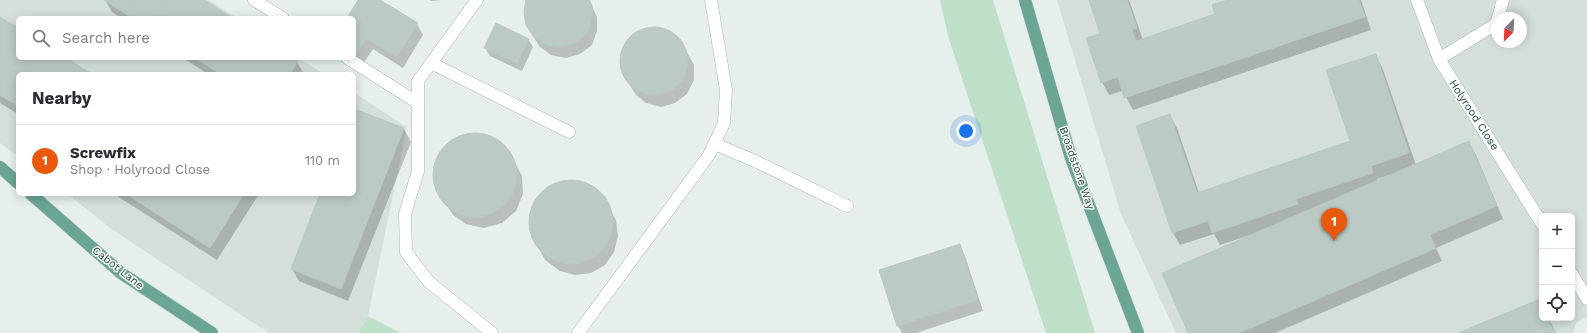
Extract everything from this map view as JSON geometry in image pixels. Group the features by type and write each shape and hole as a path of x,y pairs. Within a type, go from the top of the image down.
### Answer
{"main road":[{"name":"Broadstone Way","path":"1025,0 1071,158 1138,333"},
{"path":"0,167 16,181"},
{"name":"Cabot Lane","path":"33,196 121,273 212,333"}],"street":[{"path":"254,0 280,16"},
{"path":"477,0 418,81 418,171 405,214 406,252 429,282 492,333"},
{"path":"578,333 710,155 724,123 726,90 711,0"},
{"name":"Holyrood Close","path":"1417,0 1439,59 1539,219"},
{"path":"1499,12 1502,0"},
{"path":"1439,59 1491,27"},
{"path":"350,60 418,102"},
{"path":"432,63 569,132"},
{"path":"714,144 755,161 847,206"},
{"path":"1575,279 1587,299"}],"shaded area":[{"path":"0,0 209,0 234,16 16,16 16,60 302,60 321,72 16,72 16,155 0,143"},
{"path":"1057,0 1587,0 1587,317 1576,323 1573,333 1176,333 1121,214"},
{"path":"356,94 407,127 368,316 359,333 269,333 113,230 70,196 356,196"}],"green space":[{"path":"940,0 993,0 1095,333 1046,333 948,36"},
{"path":"368,316 401,333 359,333"}],"building":[{"path":"104,0 205,0 229,16 129,16"},
{"path":"135,0 168,0 157,16 129,16 126,14"},
{"path":"358,0 380,0 418,23 397,57 366,39 356,55 356,16 348,16"},
{"path":"526,0 589,0 592,5 592,20 586,34 574,44 559,47 544,44 533,36 526,25 524,12"},
{"path":"1089,0 1127,0 1137,28 1132,30 1136,41 1215,14 1212,5 1228,0 1359,0 1365,17 1124,98 1118,77 1101,83 1086,38 1100,34"},
{"path":"0,17 16,27 16,60 69,60 89,72 16,72 16,105 0,95"},
{"path":"496,23 529,39 517,63 484,48"},
{"path":"647,27 661,27 673,33 682,42 688,54 686,74 678,85 667,93 661,95 647,95 641,93 630,85 622,74 620,68 620,54 622,48 630,37 641,29"},
{"path":"1376,54 1409,153 1371,166 1373,173 1296,199 1298,204 1212,233 1208,221 1172,233 1136,126 1170,114 1197,193 1350,141 1326,70"},
{"path":"198,60 298,61 291,72 217,72"},
{"path":"356,110 404,128 341,289 291,269 319,196 356,196"},
{"path":"475,133 483,134 498,140 510,152 516,167 516,183 510,198 498,210 483,216 475,217 467,216 452,210 440,198 434,183 433,175 434,167 440,152 452,140 467,134"},
{"path":"1469,141 1497,206 1430,235 1436,248 1239,333 1188,333 1162,273"},
{"path":"571,180 579,181 594,187 606,199 612,214 612,230 606,245 594,257 579,263 571,264 563,263 548,257 536,245 530,230 529,222 530,214 536,199 548,187 563,181"},
{"path":"129,196 243,196 210,248"},
{"path":"960,244 978,300 897,326 879,270"},
{"path":"1539,299 1539,321 1549,321 1555,333 1458,333"}],"place":[{"name":"Screwfix","path":"1334,241"}]}
